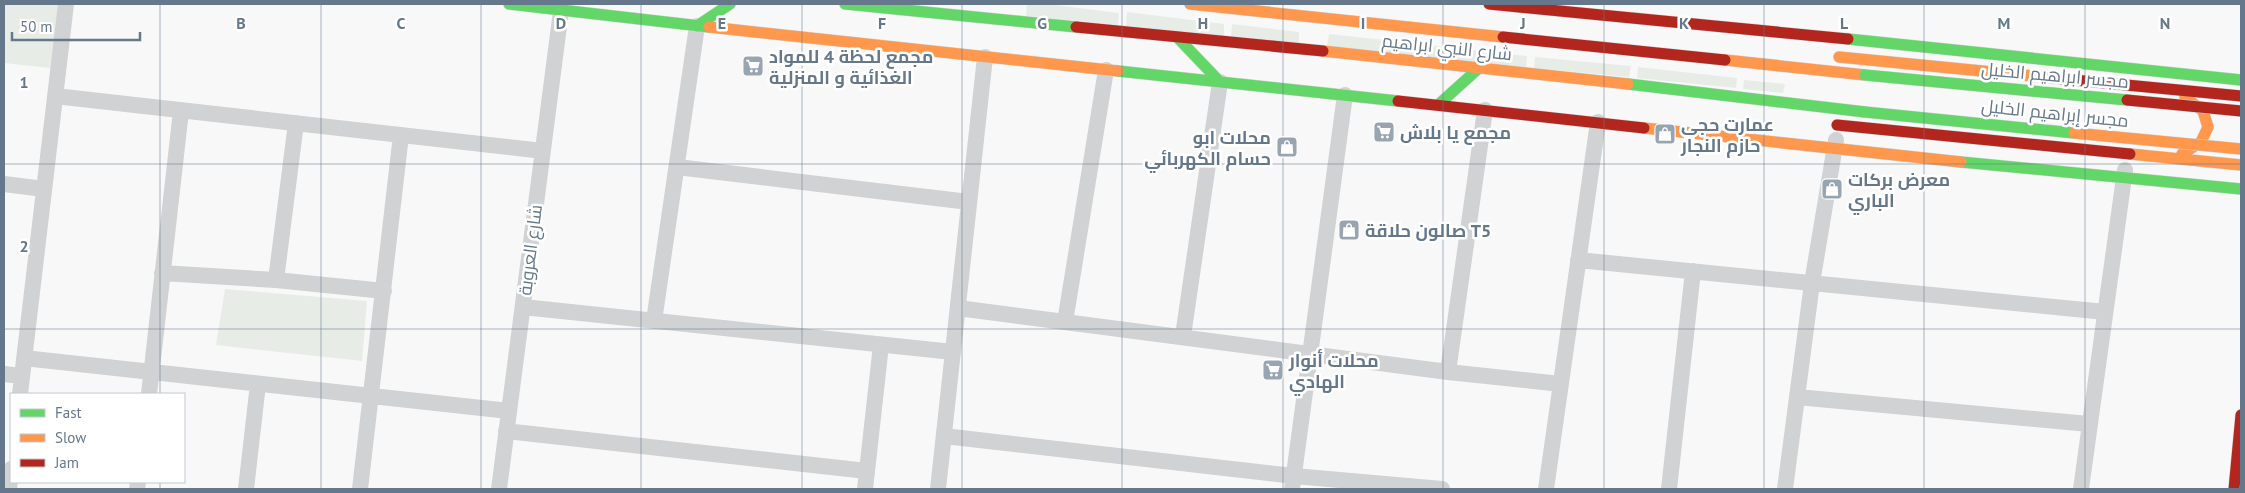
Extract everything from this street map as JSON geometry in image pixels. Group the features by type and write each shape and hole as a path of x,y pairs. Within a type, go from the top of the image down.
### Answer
{"main road":[{"path":"509,4 697,26 2123,179 2241,189"},
{"path":"697,26 730,4"},
{"name":"شارع النبي ابراهيم","path":"845,4 1480,67 1865,112"},
{"name":"شارع النبي ابراهيم","path":"1190,4 1588,44 1865,75"},
{"path":"1489,4 2027,56 2241,80"},
{"path":"1177,37 1220,82"},
{"path":"1588,44 1752,51"},
{"path":"1830,56 2241,96"},
{"path":"1869,59 2027,56"},
{"path":"1438,105 1480,67"},
{"name":"مجسر ابراهيم الخليل","path":"1865,75 2241,111"},
{"path":"1586,79 1748,110"},
{"path":"2149,156 2182,154 2196,149 2205,139 2208,131 2208,122 2203,110 2180,95 2157,87"},
{"name":"مجسر إبراهيم الخليل","path":"1865,112 2241,149"},
{"path":"1822,123 2241,165"},
{"path":"2234,489 2241,415"}],"street":[{"path":"20,393 66,4"},
{"name":"شارع العروبة","path":"499,489 562,11"},
{"path":"654,321 697,26"},
{"path":"938,489 985,57"},
{"path":"1065,322 1106,70"},
{"path":"1183,336 1220,82"},
{"path":"1293,482 1345,95"},
{"path":"55,96 543,151"},
{"path":"1448,372 1485,110"},
{"path":"148,393 182,111"},
{"path":"1546,489 1598,122"},
{"path":"276,280 296,123"},
{"path":"1785,489 1812,283 1834,148 1840,126"},
{"path":"360,489 401,135"},
{"path":"2081,489 2128,154"},
{"path":"677,167 969,202"},
{"path":"4,184 44,189"},
{"path":"1578,260 2105,312"},
{"path":"1669,489 1693,272"},
{"path":"162,273 276,280 384,291"},
{"path":"523,307 953,352"},
{"path":"958,308 1311,352 1448,372 1561,384"},
{"path":"865,489 881,345"},
{"path":"24,358 509,411"},
{"path":"4,374 22,376"},
{"path":"246,489 258,384"},
{"path":"1797,397 2089,424"},
{"path":"506,431 867,471"},
{"path":"944,436 1293,482 1442,489"}],"shaded area":[{"path":"4,4 59,4 51,68 4,63"},
{"path":"1027,4 1047,4 1119,13 1118,25 1026,16"},
{"path":"1127,12 1224,24 1224,36 1126,26"},
{"path":"1232,24 1299,32 1299,44 1231,37"},
{"path":"1329,34 1422,44 1421,57 1327,46"},
{"path":"1429,45 1527,56 1526,67 1427,57"},
{"path":"1535,57 1631,66 1629,77 1534,68"},
{"path":"1638,67 1737,78 1736,88 1637,78"},
{"path":"1744,80 1785,84 1783,93 1743,89"},
{"path":"225,289 367,301 362,361 216,345"}],"traffic: fast":[{"path":"509,4 709,27"},
{"path":"697,26 730,4"},
{"path":"845,4 1076,27"},
{"path":"1177,37 1220,82"},
{"path":"1848,39 2241,80"},
{"path":"1438,105 1480,67"},
{"path":"1118,71 1398,101"},
{"path":"1865,75 2127,100"},
{"path":"1628,84 1865,112"},
{"path":"1865,112 2074,133"},
{"path":"1961,162 2241,189"}],"traffic: slow":[{"path":"1190,4 1503,37"},
{"path":"709,27 1118,71"},
{"path":"1323,51 1628,84"},
{"path":"1839,57 2043,77"},
{"path":"1725,60 1865,75"},
{"path":"2182,154 2201,142 2208,127 2203,111 2185,97"},
{"path":"1644,128 1961,162"},
{"path":"2074,133 2241,149"},
{"path":"2130,154 2241,165"}],"traffic: jam":[{"path":"1489,4 1848,39"},
{"path":"1076,27 1323,51"},
{"path":"1503,37 1725,60"},
{"path":"2043,77 2241,96"},
{"path":"2127,100 2241,111"},
{"path":"1398,101 1644,128"},
{"path":"1837,125 2130,154"},
{"path":"2234,489 2241,415"}],"place":[{"name":"مجمع لحظة 4 للمواد الغذائية و المنزلية","path":"753,66"},
{"name":"مجمع يا بلاش","path":"1384,132"},
{"name":"عمارت حجي حازم النجار","path":"1665,134"},
{"name":"محلات ابو حسام الكهربائي","path":"1287,147"},
{"name":"معرض بركات الباري","path":"1832,189"},
{"name":"صالون حلاقة T5","path":"1349,230"},
{"name":"محلات أنوار الهادي","path":"1273,370"}]}
